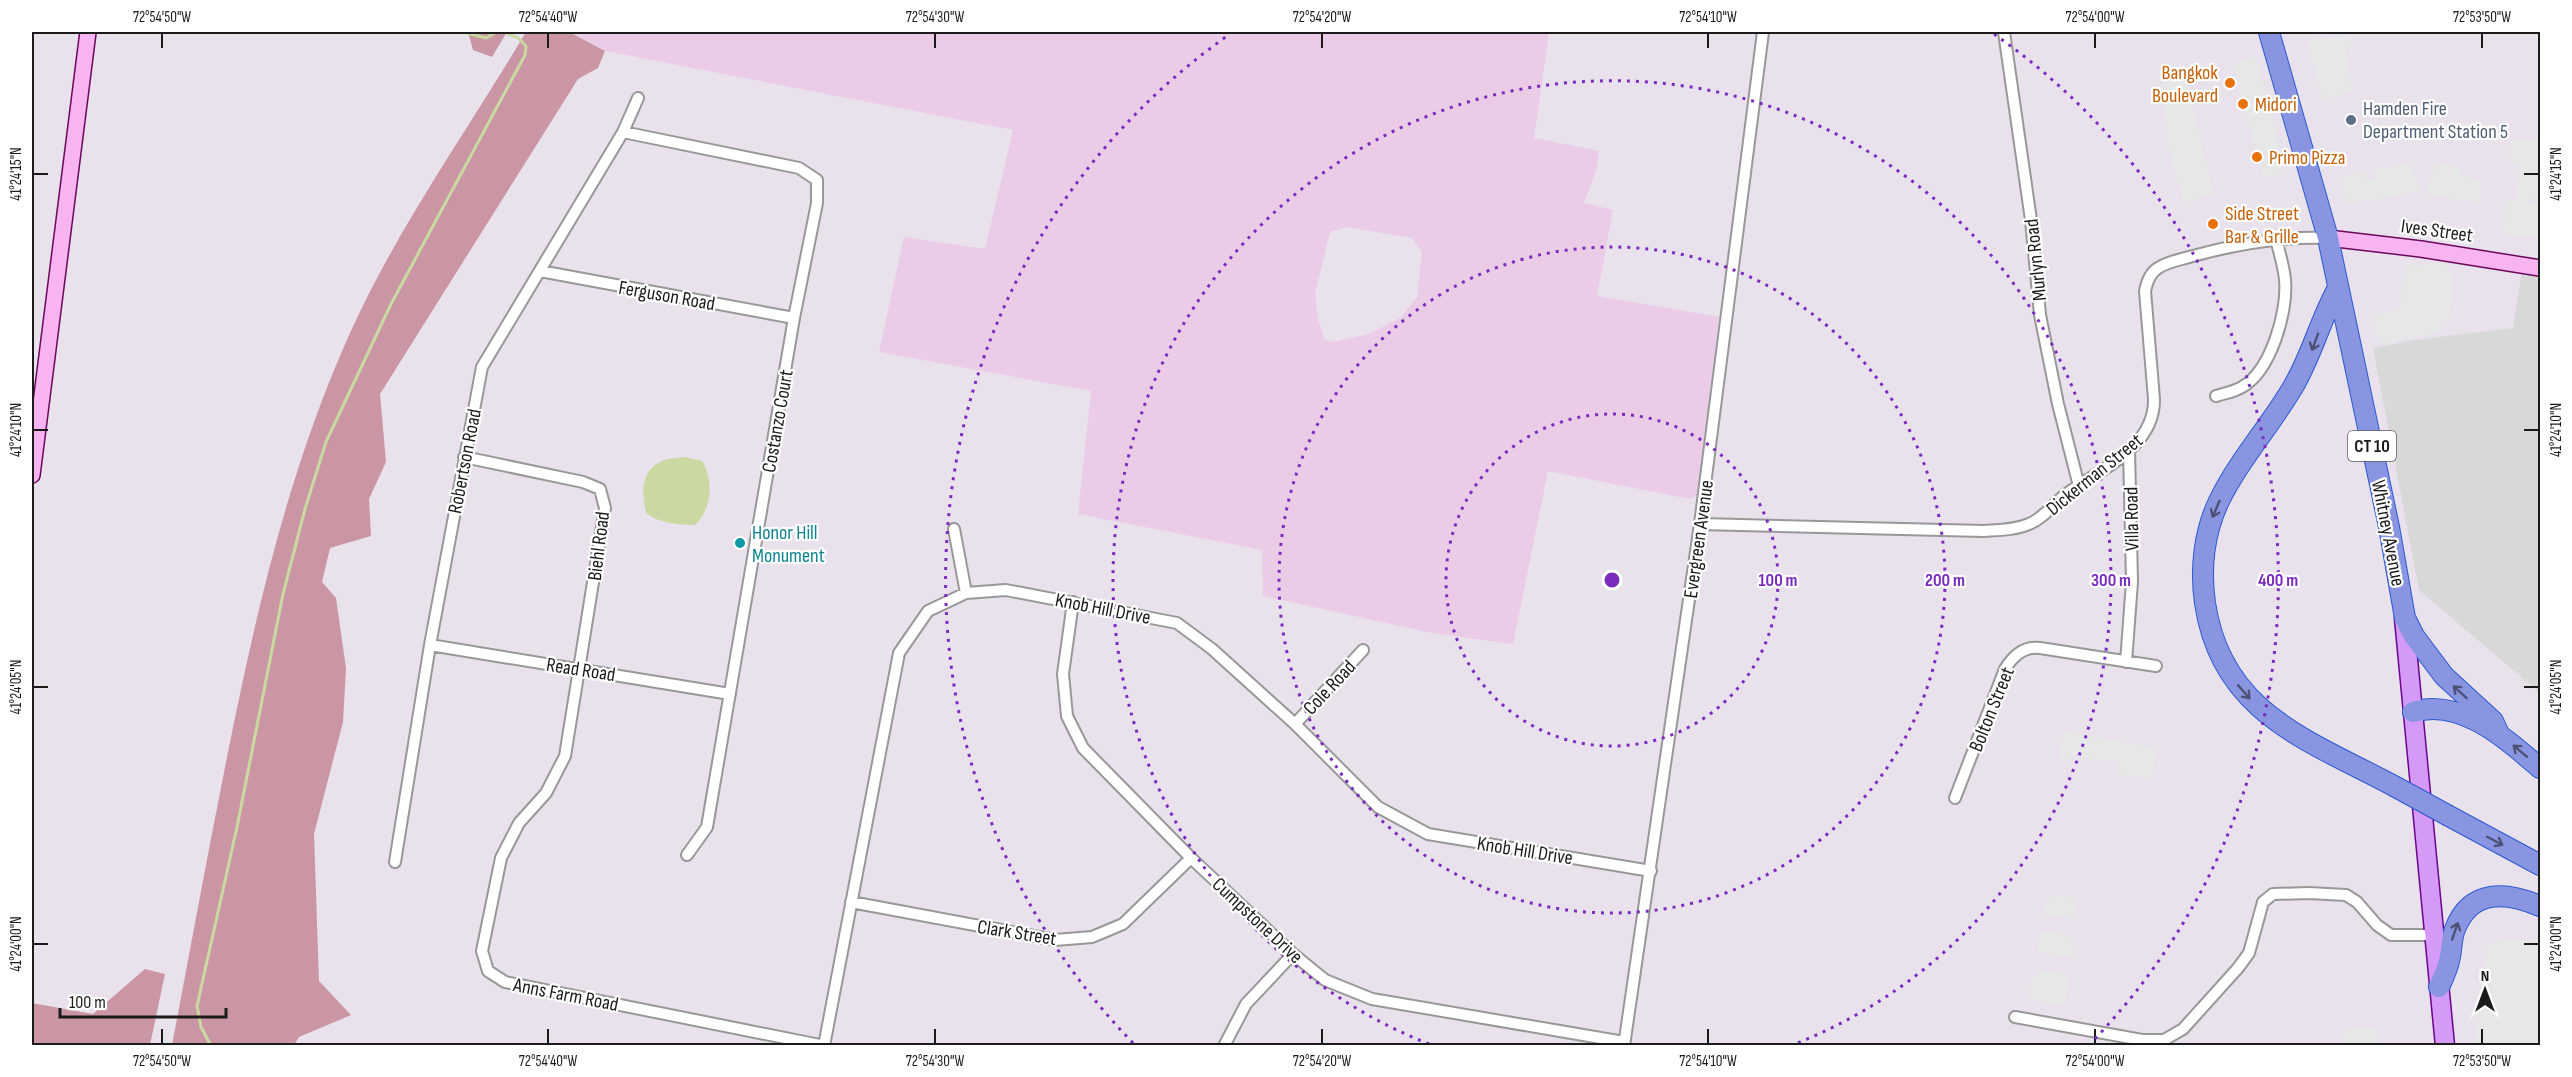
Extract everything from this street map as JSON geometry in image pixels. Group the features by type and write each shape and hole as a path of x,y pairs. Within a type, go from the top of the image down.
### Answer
{"highway":[{"name":"Whitney Avenue","path":"2269,32 2328,238 2387,516 2402,604"},
{"path":"2338,288 2301,374 2236,472 2219,502 2206,545 2204,598 2209,625 2220,655 2236,682 2259,708 2289,730 2541,865"},
{"path":"2402,604 2411,630 2433,663 2453,686 2493,721 2499,734"},
{"path":"2413,711 2429,708 2467,717 2499,734 2541,768"},
{"path":"2439,987 2448,964 2456,928 2463,914 2472,905 2484,899 2502,895 2517,897 2541,906"}],"main road":[{"path":"32,475 88,32"},
{"name":"Ives Street","path":"2328,238 2421,249 2541,268"},
{"name":"Whitney Avenue","path":"2402,604 2445,1046"}],"street":[{"name":"Evergreen Avenue","path":"1624,1044 1700,524 1763,32"},
{"name":"Murlyn Road","path":"2004,32 2031,220 2040,315 2079,486"},
{"name":"Robertson Road","path":"395,862 430,645 482,367 622,132 638,98"},
{"name":"Costanzo Court","path":"622,132 799,168 817,180 817,203 794,318 707,827 687,855"},
{"name":"Dickerman Street","path":"1700,524 1943,531 2006,530 2036,521 2129,449 2147,430 2154,411 2145,298 2150,276 2157,268 2215,250 2276,239 2328,238"},
{"path":"2216,396 2238,390 2248,383 2263,364 2274,343 2286,289 2276,239"},
{"name":"Ferguson Road","path":"540,271 794,318"},
{"name":"Villa Road","path":"2126,662 2132,582 2129,449"},
{"name":"Biehl Road","path":"464,458 583,482 600,489 605,508 581,669"},
{"path":"954,529 966,593"},
{"name":"Knob Hill Drive","path":"824,1045 899,652 928,611 966,593 1006,590 1177,623 1212,649 1295,724 1378,807 1428,834 1651,871"},
{"name":"Cumpstone Drive","path":"1073,602 1063,674 1067,716 1083,748 1191,858 1293,954 1325,980 1372,999 1624,1044"},
{"name":"Read Road","path":"430,645 730,694"},
{"name":"Bolton Street","path":"1955,798 2005,669 2018,654 2033,647 2156,666"},
{"name":"Cole Road","path":"1295,724 1363,650"},
{"name":"Anns Farm Road","path":"581,669 566,756 546,793 519,823 501,858 482,951 488,971 505,982 824,1045"},
{"name":"Clark Street","path":"851,902 1055,940 1092,937 1123,924 1191,858"},
{"path":"2015,1017 2142,1040 2164,1040 2183,1029 2238,968 2249,953 2263,902 2273,894 2309,892 2346,895 2357,902 2377,925 2391,935 2434,935"},
{"path":"1224,1046 1246,1004 1293,954"}],"shaded area":[{"path":"468,32 507,32 492,57 473,50"},
{"path":"526,32 572,32 605,51 598,68 578,79 380,394 386,462 369,499 371,536 330,548 322,582 336,598 346,668 343,722 314,834 319,981 351,1015 299,1037 294,1045 172,1045 246,664 282,520 313,426 350,333 389,255"},
{"path":"1549,32 1534,138 1599,151 1597,168 1584,203 1613,210 1597,296 1719,317 1699,492 1690,499 1548,471 1513,644 1432,633 1263,596 1262,550 1078,514 1091,391 879,352 904,237 985,249 1013,130 605,51 571,33","holes":["1347,227 1412,238 1422,252 1417,297 1400,318 1369,334 1334,342 1325,340 1318,319 1315,294 1330,232"]},
{"path":"2349,36 2351,48 2346,49 2352,92 2323,100 2307,40"},
{"path":"2256,57 2286,172 2263,178 2233,64"},
{"path":"2185,77 2214,194 2183,203 2167,141 2169,139 2158,85"},
{"path":"2511,140 2540,141 2540,199 2531,198 2529,203 2540,205 2537,237 2504,234 2506,200 2516,199 2519,166 2510,164"},
{"path":"2411,163 2419,192 2346,204 2342,176 2365,172 2366,179 2375,179 2376,169"},
{"path":"2434,164 2462,167 2461,176 2481,180 2480,203 2426,194 2427,184 2434,172"},
{"path":"2431,262 2443,263 2445,268 2452,271 2450,320 2441,322 2442,332 2379,344 2373,316 2400,309 2403,265 2423,266"},
{"path":"2522,271 2540,274 2540,693 2419,590 2373,348 2414,340 2513,328"},
{"path":"684,457 702,461 710,485 705,511 695,525 669,523 646,513 644,484 653,466 671,458"},
{"path":"2064,732 2157,748 2152,779 2116,773 2117,762 2076,756 2071,756 2070,761 2059,759"},
{"path":"2051,894 2077,899 2076,919 2043,914 2045,904 2049,903"},
{"path":"2042,931 2071,936 2070,946 2077,948 2075,956 2073,958 2036,951"},
{"path":"2507,940 2540,942 2540,1045 2477,1045 2487,944"},
{"path":"145,969 165,974 150,1045 32,1045 32,1003 93,1014"},
{"path":"2035,969 2069,975 2069,988 2064,1005 2030,1000 2031,979 2034,978"},
{"path":"2375,1027 2377,1045 2345,1045 2343,1030"}],"waterway":[{"path":"463,32 486,38 497,32"},
{"path":"211,1046 201,1027 197,1006 237,827 283,594 305,509 326,442 391,304 525,55 526,46 518,38 504,32"}],"place":[{"name":"Bangkok Boulevard","path":"2230,83"},
{"name":"Midori","path":"2243,104"},
{"name":"Hamden Fire Department Station 5","path":"2351,120"},
{"name":"Primo Pizza","path":"2257,157"},
{"name":"Side Street Bar & Grille","path":"2213,224"},
{"name":"Honor Hill Monument","path":"740,543"}]}
